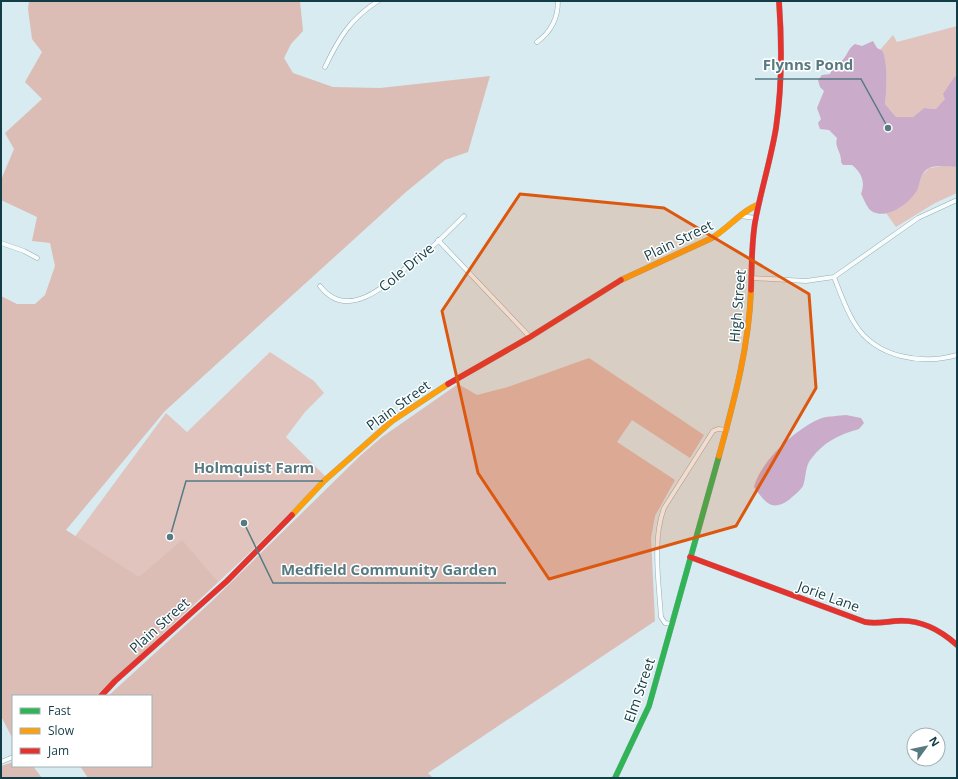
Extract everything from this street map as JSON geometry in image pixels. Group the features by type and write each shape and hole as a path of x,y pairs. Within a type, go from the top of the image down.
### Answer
{"street":[{"path":"325,67 338,40 349,24 378,1"},
{"path":"537,42 550,30 556,17 558,1"},
{"name":"High Street","path":"677,606 727,430 744,362 750,315 751,278 756,218 758,205 769,167 776,127 780,84 781,26 779,1"},
{"path":"751,278 806,281 834,277 918,218 957,200"},
{"name":"Plain Street","path":"102,695 115,681 227,581 324,481 385,426 462,375 530,337 624,279 726,230 750,207 758,205"},
{"name":"Cole Drive","path":"320,286 328,295 339,299 347,300 368,297 388,284 464,216"},
{"path":"739,216 756,218"},
{"path":"438,240 530,337"},
{"path":"1,243 24,251 37,258"},
{"path":"834,277 855,325 876,344 896,354 922,360 957,355"},
{"path":"672,624 665,623 661,617 658,535 660,520 664,508 713,431 718,429 727,430"},
{"name":"Jorie Lane","path":"690,557 872,624 908,619 924,622 944,633 957,645"},
{"name":"Elm Street","path":"615,778 649,706 677,606"},
{"path":"1,762 12,757"}],"highlighted area":[{"path":"520,194 664,208 809,294 816,388 736,526 549,579 478,473 442,311"}],"shaded area":[{"path":"29,1 300,1 303,31 291,44 284,58 293,73 333,87 380,88 490,76 468,152 445,160 406,192 165,411 66,530 139,577 182,540 218,582 97,695 12,695 12,737 1,716 1,296 17,304 35,304 45,295 55,266 50,243 32,241 37,217 1,200 1,180 14,149 5,133 42,99 25,82 42,52 32,39 28,9"},
{"path":"957,26 957,78 955,76 946,99 936,109 924,108 913,117 896,117 885,104 887,84 885,57 883,51 880,50 893,35 897,42"},
{"path":"873,41 877,48 883,51 885,57 887,78 885,104 896,117 913,117 924,108 936,109 945,99 943,94 955,76 957,78 957,167 939,166 929,168 923,173 918,189 912,197 897,209 885,214 879,214 869,209 861,194 863,181 860,174 852,165 843,165 836,144 837,138 829,130 820,129 818,123 821,119 817,108 824,91 820,87 818,80 822,75 830,74 845,57 850,48 855,44 862,46"},
{"path":"944,166 957,167 957,193 935,203 896,227 886,213 919,184 922,175 929,168"},
{"path":"270,352 314,381 324,393 305,412 286,437 326,477 244,558 97,695 12,695 12,737 1,716 1,637 166,413 187,432"},
{"path":"589,358 704,435 690,458 632,420 617,442 675,480 655,516 651,538 655,621 428,773 433,778 88,778 81,767 152,767 152,695 109,695 211,602 361,455 382,437 458,384 477,395 508,387"},
{"path":"846,415 861,418 864,423 859,429 832,440 816,453 809,462 803,486 790,499 778,505 769,504 765,501 754,487 764,467 781,446 802,429 822,418"},
{"path":"12,762 12,767 34,767 42,778 1,778 1,766"}],"traffic: fast":[{"path":"615,778 649,706 719,456"}],"traffic: slow":[{"path":"621,280 712,238 741,215 758,205"},
{"path":"719,456 740,374 750,311 751,290"},
{"path":"292,515 324,481 392,421 448,384"}],"traffic: jam":[{"path":"751,290 754,226 774,139 778,112 781,65 779,1"},
{"path":"448,384 530,337 621,280"},
{"path":"102,695 115,681 227,581 292,515"},
{"path":"690,557 865,622 877,623 905,621 921,623 943,634 957,645"}],"place":[{"name":"Flynns Pond","path":"888,128"},
{"name":"Medfield Community Garden","path":"244,523"},
{"name":"Holmquist Farm","path":"170,537"}]}
